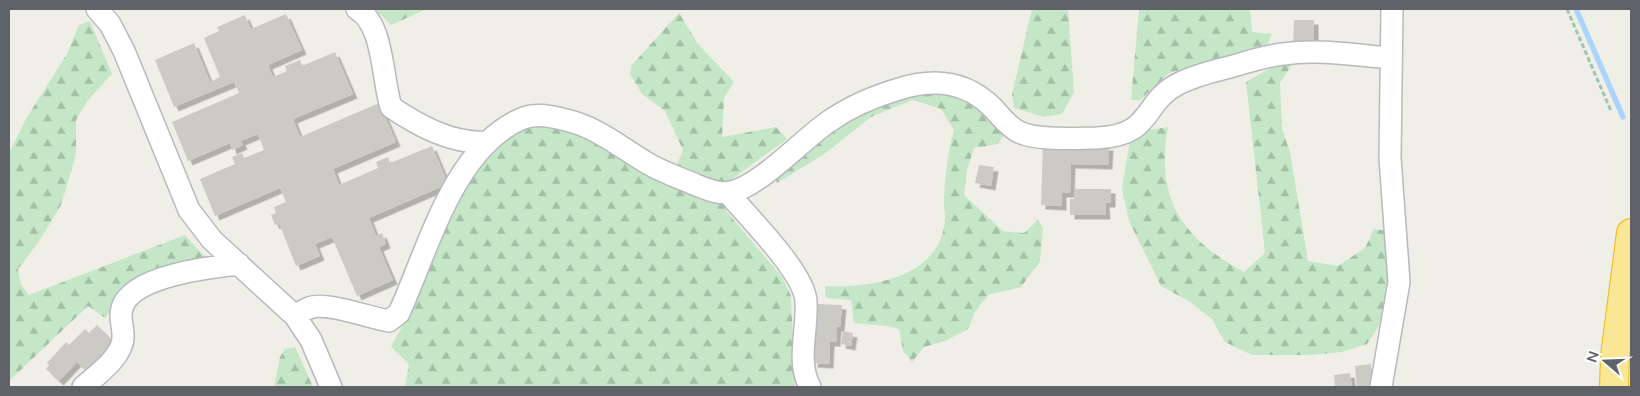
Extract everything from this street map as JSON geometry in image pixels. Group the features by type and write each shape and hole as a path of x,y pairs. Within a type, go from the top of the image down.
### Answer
{"highway":[{"path":"1614,387 1615,356 1631,233"}],"street":[{"path":"97,9 110,24 124,51 189,210 212,240 295,316 311,340 331,387"},
{"path":"357,9 365,16 374,29 391,107 407,118 449,138 471,143 487,142"},
{"path":"1381,387 1399,282 1390,158 1392,9"},
{"path":"295,316 310,307 338,308 373,319 390,321 399,313 450,193 487,142 501,130 524,117 546,114 574,121 603,133 648,164 715,192 728,193 742,189 757,179 828,122 847,111 896,90 916,84 956,84 969,89 1019,132 1039,137 1099,138 1126,134 1140,125 1160,100 1177,84 1221,69 1282,54 1314,52 1391,58"},
{"path":"728,193 788,263 800,281 806,299 802,364 805,378 810,387"},
{"path":"83,387 122,348 124,336 120,318 122,307 132,295 145,285 196,269 239,264"}],"path":[{"path":"1568,9 1612,111"}],"green space":[{"path":"375,9 427,9 391,25"},
{"path":"1032,9 1068,9 1074,92 1062,114 1044,117 1014,108 1012,94"},
{"path":"1139,9 1250,9 1252,32 1272,34 1268,44 1169,73 1140,100 1131,100"},
{"path":"679,13 698,44 734,82 724,98 722,137 776,127 787,139 731,180 721,201 727,212 782,277 791,296 795,387 405,387 409,364 391,347 410,312 449,217 483,161 502,140 537,124 559,123 670,182 683,150 665,111 642,94 630,74 631,66"},
{"path":"90,21 112,74 88,100 76,120 76,155 61,205 38,243 18,269 21,285 29,295 185,235 206,258 138,279 105,318 88,306 9,381 9,153 27,117 67,54 79,25"},
{"path":"1293,63 1280,83 1282,128 1290,152 1308,261 1338,266 1365,248 1374,229 1390,231 1392,286 1383,320 1367,344 1342,352 1310,355 1252,355 1225,342 1212,319 1190,302 1161,286 1129,221 1122,188 1130,140 1147,130 1168,127 1165,153 1166,175 1170,196 1178,214 1189,230 1204,245 1222,259 1244,272 1265,253 1246,82 1274,66"},
{"path":"919,90 960,93 995,118 1005,133 998,144 974,148 967,170 964,195 1003,231 1024,233 1038,220 1043,228 1040,261 1021,287 988,295 975,312 968,329 945,341 924,347 912,362 903,351 899,329 854,323 851,300 826,298 825,286 863,285 882,281 901,275 918,266 931,254 941,238 945,218 946,173 954,130 941,109 913,100 871,117 823,155 777,183 775,176 849,118"},
{"path":"295,347 313,387 274,387 280,357 285,349"}],"building":[{"path":"286,14 302,50 268,65 273,77 287,71 285,66 300,60 302,66 335,52 353,94 293,119 300,137 379,103 396,142 333,169 339,185 378,168 376,162 388,157 390,163 432,146 448,184 369,218 376,236 382,233 386,244 379,247 393,280 357,296 332,237 315,244 320,256 296,266 279,223 275,225 271,215 276,213 274,207 286,202 280,188 215,216 200,179 235,164 232,157 242,153 244,158 264,150 258,134 241,141 243,145 232,150 230,143 188,161 172,122 239,93 234,82 174,107 155,60 194,43 210,82 220,77 204,38 219,31 217,27 245,15 251,29"},
{"path":"1294,20 1314,20 1314,43 1293,43"},
{"path":"1043,144 1109,146 1108,165 1071,164 1070,193 1062,193 1062,206 1041,205"},
{"path":"979,165 994,167 991,186 975,183"},
{"path":"1074,189 1111,189 1111,203 1105,203 1106,215 1070,215 1070,199 1074,199"},
{"path":"817,304 842,305 840,327 837,327 836,342 830,342 829,364 813,363"},
{"path":"97,325 115,343 87,372 77,362 59,381 46,369 49,365 47,363 66,342 69,345 85,329 89,333"},
{"path":"843,331 853,333 851,346 841,344"},
{"path":"1371,364 1373,387 1357,387 1355,366"},
{"path":"1350,373 1352,387 1335,387 1334,375"}],"waterway":[{"path":"1576,9 1623,117"}]}
